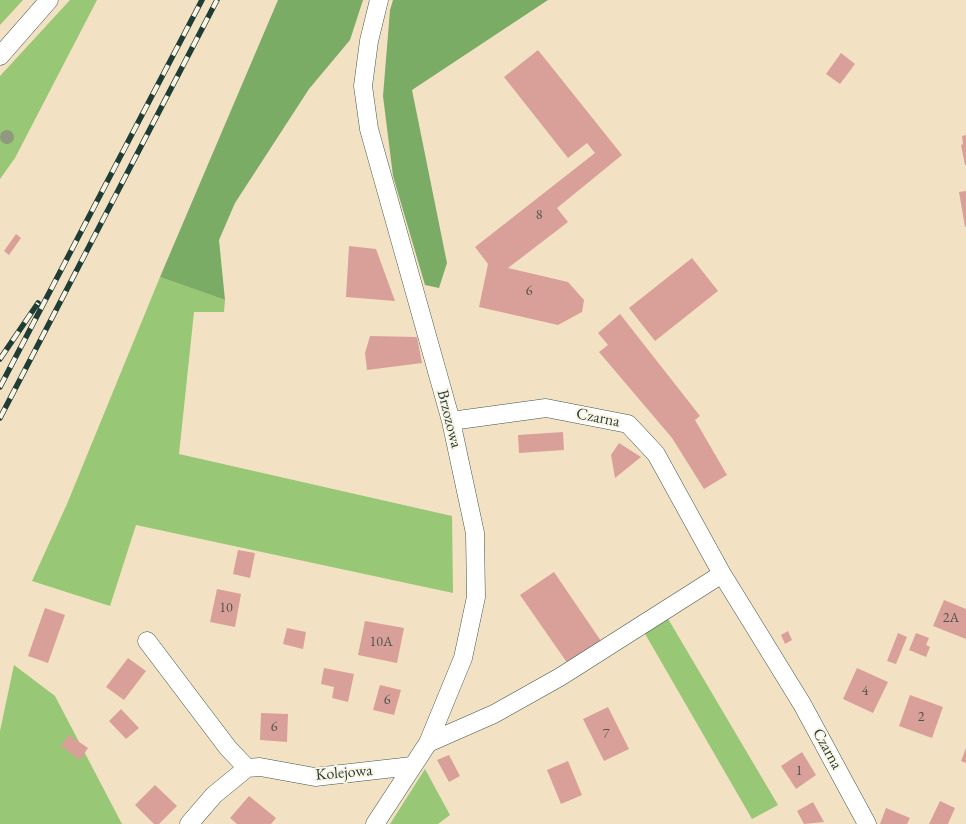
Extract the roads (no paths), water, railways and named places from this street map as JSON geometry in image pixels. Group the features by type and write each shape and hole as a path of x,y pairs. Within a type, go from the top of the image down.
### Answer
{"street":[{"path":"0,56 49,0"},
{"name":"Brzozowa","path":"375,824 428,743 463,658 476,597 474,533 451,421 369,129 363,86 369,41 379,0"},
{"name":"Czarna","path":"451,421 546,408 628,424 656,454 722,574 802,704 867,824"},
{"path":"428,743 494,714 560,677 722,574"},
{"path":"147,641 228,748 247,768 214,795 189,824"},
{"name":"Kolejowa","path":"247,768 260,767 315,777 412,766"}],"railway":[{"path":"0,387 202,0"},
{"path":"0,418 217,0"},
{"path":"0,359 38,303"}]}
